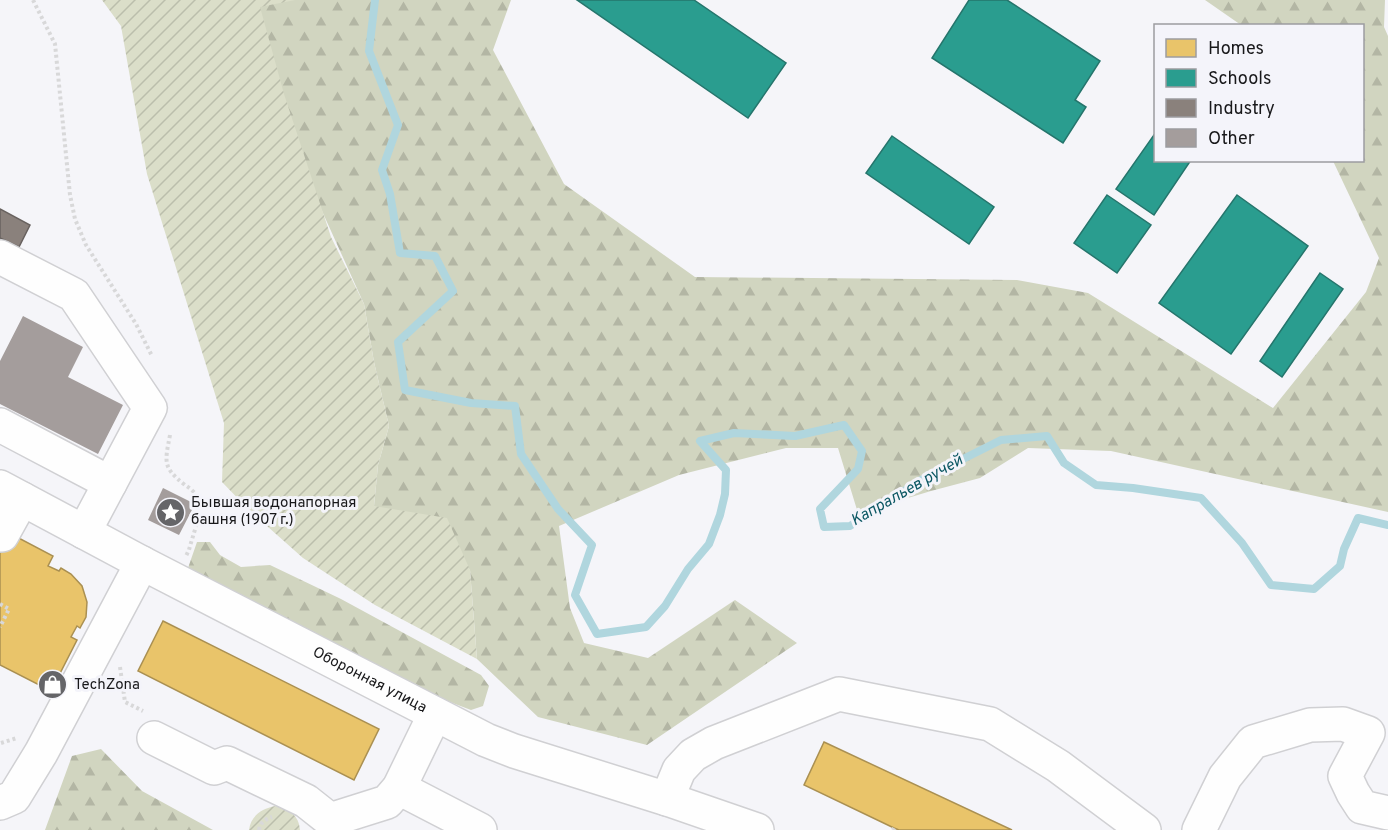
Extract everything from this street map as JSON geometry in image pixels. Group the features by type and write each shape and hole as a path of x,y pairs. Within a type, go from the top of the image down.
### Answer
{"street":[{"path":"0,257 74,295 150,408 84,532"},
{"path":"0,425 110,483"},
{"path":"2,535 11,493"},
{"name":"Оборонная улица","path":"11,493 486,740 672,811 757,830"},
{"path":"0,803 14,797 41,753 142,563"},
{"path":"672,811 679,770 693,754 714,743 839,694 990,724 1058,766 1144,830"},
{"path":"149,725 214,768 227,763 306,801 330,825 387,802 399,788 435,714"},
{"path":"1199,830 1226,777 1253,742 1310,724 1343,724 1368,733 1345,776 1362,807 1388,813"},
{"path":"399,788 480,830"}],"path":[{"path":"33,0 55,44 70,195 75,219 86,245"},
{"path":"0,604 9,609 0,627"},
{"path":"120,667 125,702 149,725"},
{"path":"0,742 20,737"},
{"path":"259,830 264,820"}],"green space":[{"path":"102,0 295,0 260,7 284,94 331,237 364,304 374,362 389,426 378,465 374,506 447,518 470,570 477,659 375,605 303,558 249,510 222,482 224,423 147,174 121,26"},
{"path":"252,0 511,0 493,50 564,184 695,277 1017,280 1088,293 1273,408 1366,292 1379,258 1333,162 1364,162 1364,24 1240,24 1205,0 1385,0 1384,27 1388,36 1388,512 1111,451 1028,448 980,478 858,513 838,448 786,448 679,475 559,526 570,608 584,643 648,658 735,600 797,643 647,745 538,717 477,659 470,570 374,506 378,465 389,426 374,362 364,304 266,87"},
{"path":"197,542 210,542 220,555 241,567 270,565 341,599 481,675 489,686 483,706 471,710 421,691 188,568"},
{"path":"101,749 142,791 213,830 45,830 72,756"},
{"path":"275,806 292,814 298,820 300,830 249,830 252,820 258,814"}],"building: Homes":[{"path":"0,534 13,535 53,556 48,566 59,571 61,568 71,574 82,586 87,602 86,617 71,637 77,640 51,691 0,665"},
{"path":"163,621 379,729 354,780 138,671"},
{"path":"824,742 1012,830 899,830 894,828 804,785"}],"building: Schools":[{"path":"577,0 694,0 786,63 748,118"},
{"path":"969,0 1007,0 1100,61 1075,100 1086,107 1063,143 932,58"},
{"path":"1154,135 1154,162 1190,162 1154,215 1116,189"},
{"path":"892,136 994,207 969,244 866,173"},
{"path":"1107,195 1151,225 1117,273 1074,243"},
{"path":"1237,195 1308,246 1231,354 1159,303"},
{"path":"1320,273 1343,289 1282,377 1260,361"}],"building: Industry":[{"path":"0,209 30,225 19,247 0,238"}],"building: Other":[{"path":"23,316 83,347 68,377 123,405 98,454 0,404 0,361"},
{"path":"163,488 195,504 179,535 148,520"}],"waterway":[{"name":"Капральев ручей","path":"375,0 369,51 398,125 382,170 390,194 400,253 435,256 453,291 398,342 405,390 471,403 515,406 521,454 558,509 592,545 575,595 597,634 646,627 665,606 688,569 709,544 725,494 726,470 700,441 734,433 795,436 844,425 862,451 858,469 820,509 824,527 850,526 921,480 1001,440 1047,436 1064,463 1096,485 1201,498 1242,543 1271,585 1314,589 1340,566 1344,549 1358,518 1388,525"}],"place":[{"name":"Бывшая водонапорная башня (1907 г.)","path":"170,512"},
{"name":"TechZona","path":"53,685"}]}
